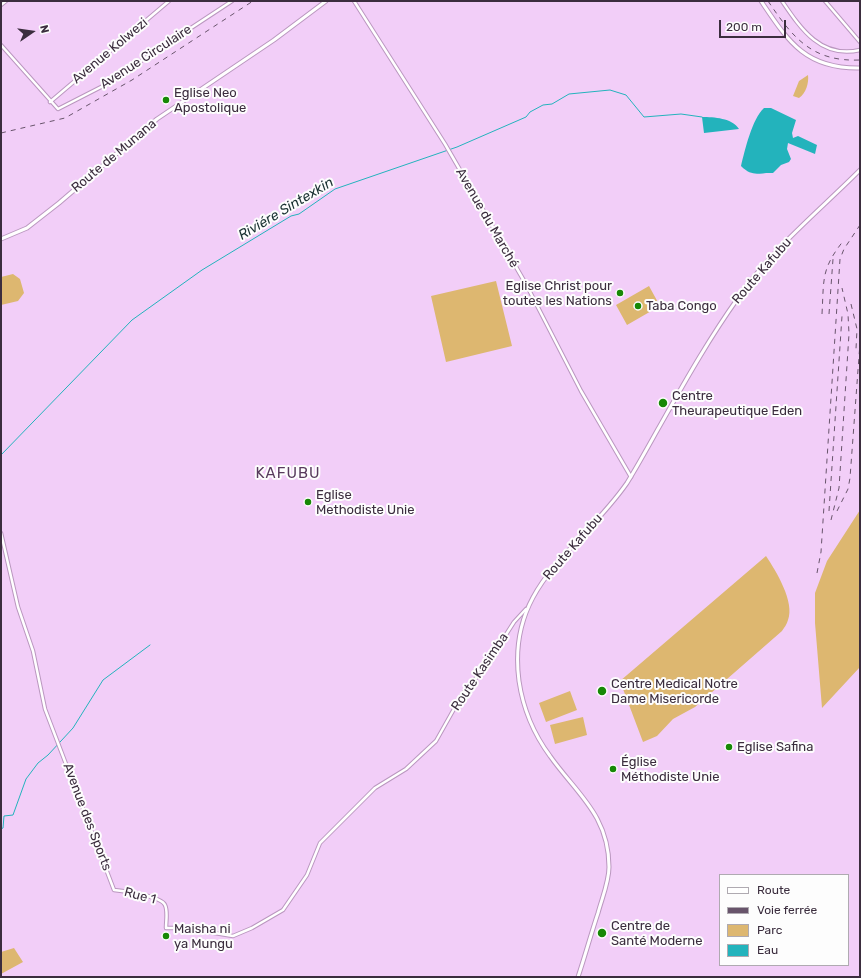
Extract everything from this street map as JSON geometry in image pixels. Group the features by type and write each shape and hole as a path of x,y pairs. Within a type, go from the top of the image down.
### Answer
{"main road":[{"name":"Route de Munana","path":"1,239 27,228 59,203 157,119 274,40 326,1"},
{"path":"761,1 786,37 804,53 816,60 831,65 860,68"},
{"name":"Route Kafubu","path":"578,977 605,889 609,871 608,850 602,830 594,812 583,795 544,747 532,726 523,704 519,677 519,657 522,625 526,609 548,572 612,502 630,477 691,372 739,296 780,247 860,170"}],"street":[{"path":"1,5 6,1"},
{"name":"Avenue Kolwezi","path":"50,102 169,1"},
{"name":"Avenue Circulaire","path":"50,102 57,109 102,86 232,1"},
{"name":"Avenue du Marché","path":"354,1 437,130 527,286 581,391 630,477"},
{"path":"782,1 799,26 814,41 838,51 860,50"},
{"path":"825,1 860,42"},
{"path":"1,45 50,102"},
{"name":"Avenue des Sports","path":"1,533 18,607 33,651 43,700 58,744 114,890"},
{"name":"Route Kasimba","path":"166,928 184,928 233,936 283,910 307,875 320,843 375,788 406,769 436,741 463,693 484,669 514,622 526,609"},
{"name":"Rue 1","path":"114,890 139,894 162,902 166,907 166,928"}],"green space":[{"path":"808,75 808,81 804,93 799,98 793,96 799,81"},
{"path":"13,274 20,279 24,293 18,301 1,305 1,277"},
{"path":"496,281 512,346 446,362 431,296"},
{"name":"Taba Congo","path":"649,286 660,306 627,325 616,305"},
{"path":"860,510 860,667 822,708 815,623 815,593 827,561"},
{"path":"766,556 775,570 787,596 789,613 784,629 695,707 673,719 657,736 643,742 620,681"},
{"path":"570,691 577,710 546,722 539,703"},
{"path":"583,717 587,735 555,744 550,725"},
{"path":"14,948 23,962 1,974 1,952"}],"water":[{"path":"764,108 771,108 796,120 792,133 793,138 798,136 817,145 815,154 788,143 787,149 791,159 789,162 781,165 773,173 756,174 745,170 741,166 747,144 756,119"},
{"path":"702,117 727,120 736,125 739,129 704,133"}],"waterway":[{"name":"Riviére Sintexkin","path":"1,455 132,320 202,270 291,216 299,214 335,189 457,147 526,117 530,112 543,105 552,104 569,94 610,90 626,95 644,117 681,114 702,117"},
{"path":"1,829 3,828 4,816 13,815 26,779 38,763 48,755 73,728 103,680 150,645"}],"railway":[{"path":"1,133 65,118 132,80 253,1"},
{"path":"768,1 786,26 805,45 816,52 829,57 843,60 860,60"},
{"path":"817,573 821,552 840,259 844,249 860,225"},
{"path":"822,314 823,291 827,267 844,240"},
{"path":"829,314 833,259"},
{"path":"831,520 839,488 849,334 848,314 842,288"},
{"path":"851,304 857,329 856,349"},
{"path":"829,511 842,316"},
{"path":"837,511 848,489 850,478 860,343"}],"place":[{"name":"Eglise Neo Apostolique","path":"166,100"},
{"name":"Eglise Christ pour toutes les Nations","path":"620,293"},
{"name":"Taba Congo","path":"638,306"},
{"name":"Centre Theurapeutique Eden","path":"663,403"},
{"name":"Eglise Methodiste Unie","path":"308,502"},
{"name":"Centre Medical Notre Dame Misericorde","path":"602,691"},
{"name":"Eglise Safina","path":"729,747"},
{"name":"Église Méthodiste Unie","path":"613,769"},
{"name":"Centre de Santé Moderne","path":"602,933"},
{"name":"Maisha ni ya Mungu","path":"166,936"}],"district":[{"name":"KAFUBU","path":"288,474"}]}
